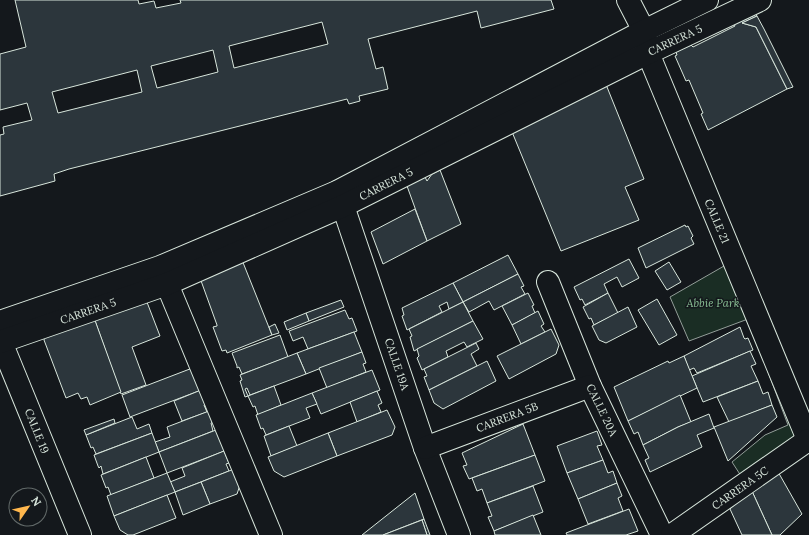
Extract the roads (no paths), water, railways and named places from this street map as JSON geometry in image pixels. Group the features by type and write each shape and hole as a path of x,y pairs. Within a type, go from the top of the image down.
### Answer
{"street":[{"name":"CALLE 21","path":"628,0 644,31 648,53 809,441"},
{"name":"CARRERA 5","path":"0,333 160,267 340,199 644,31 707,0"},
{"name":"CARRERA 5","path":"0,333 167,284 340,199 760,0"},
{"name":"CALLE 19A","path":"340,199 425,448 459,535"},
{"name":"CALLE 20A","path":"548,282 590,386 662,535"},
{"path":"167,284 271,535"},
{"name":"CALLE 19","path":"0,333 80,535"},
{"name":"CARRERA 5B","path":"425,448 590,386"},
{"name":"CARRERA 5C","path":"672,535 809,441"}],"park label":[{"name":"Abbie Park","path":"713,303"}]}
